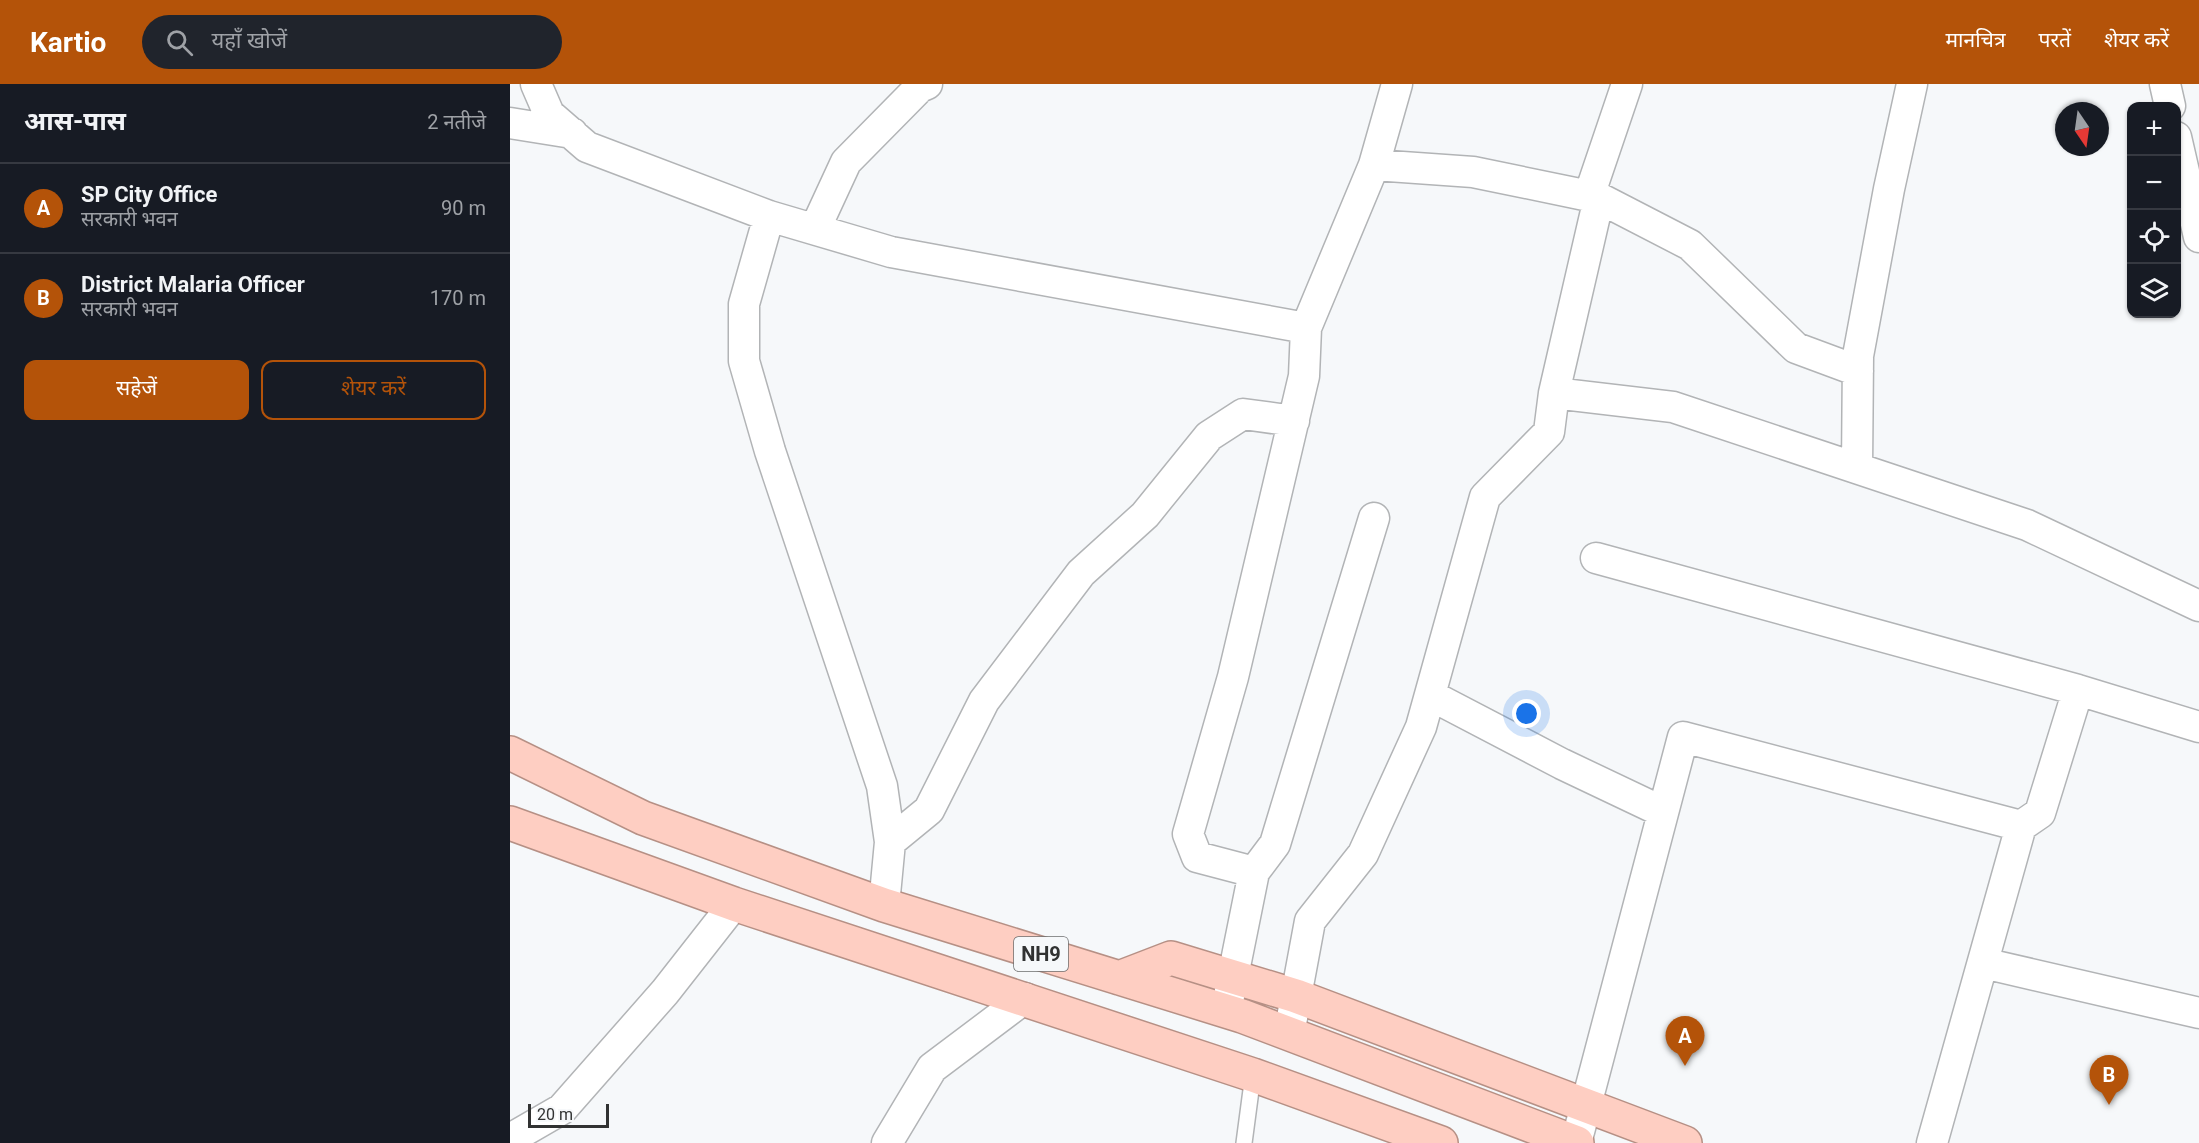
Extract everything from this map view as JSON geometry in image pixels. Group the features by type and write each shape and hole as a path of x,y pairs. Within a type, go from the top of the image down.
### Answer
{"highway":[{"name":"NH9","path":"510,753 643,818 884,905 1226,1011 1577,1143"},
{"name":"NH9","path":"510,823 734,904 869,946 1254,1075 1441,1143"},
{"path":"869,946 884,905"},
{"path":"1119,978 1171,958 1233,976 1296,996 1685,1143"}],"street":[{"path":"536,84 549,114 587,147 770,216 891,252 1306,328"},
{"path":"814,229 846,162 920,87 927,84"},
{"path":"1254,872 1197,856 1188,834 1233,677 1294,421 1304,376 1306,328 1374,165 1396,84"},
{"path":"1289,1034 1310,921 1363,854 1421,727 1485,497 1549,432 1554,393 1594,197 1627,84"},
{"path":"1857,468 1858,356 1886,200 1912,84"},
{"path":"2165,84 2169,102"},
{"path":"510,123 572,133"},
{"path":"2180,156 2199,237"},
{"path":"1374,165 1473,172 1594,197 1690,245 1796,348 1858,371"},
{"path":"770,216 744,304 744,361 770,451 882,786 890,842 884,905"},
{"path":"1554,393 1673,407 2027,525 2199,606"},
{"path":"890,842 929,810 984,700 1081,573 1145,515 1209,436 1243,414 1294,421"},
{"path":"1226,1011 1254,872 1275,844 1374,518"},
{"path":"1596,558 2078,690 2199,727"},
{"path":"1932,1143 2021,826 2040,813 2078,690"},
{"path":"1430,695 1562,764 1663,812"},
{"path":"1577,1143 1683,737 2021,826"},
{"path":"510,1139 562,1109 665,992 734,904"},
{"path":"1983,963 2199,1013"},
{"path":"887,1143 932,1068 1025,998"}],"lane":[{"path":"1244,1143 1254,1075"}],"place":[{"name":"SP City Office","path":"1685,1066"},
{"name":"District Malaria Officer","path":"2109,1105"}]}
